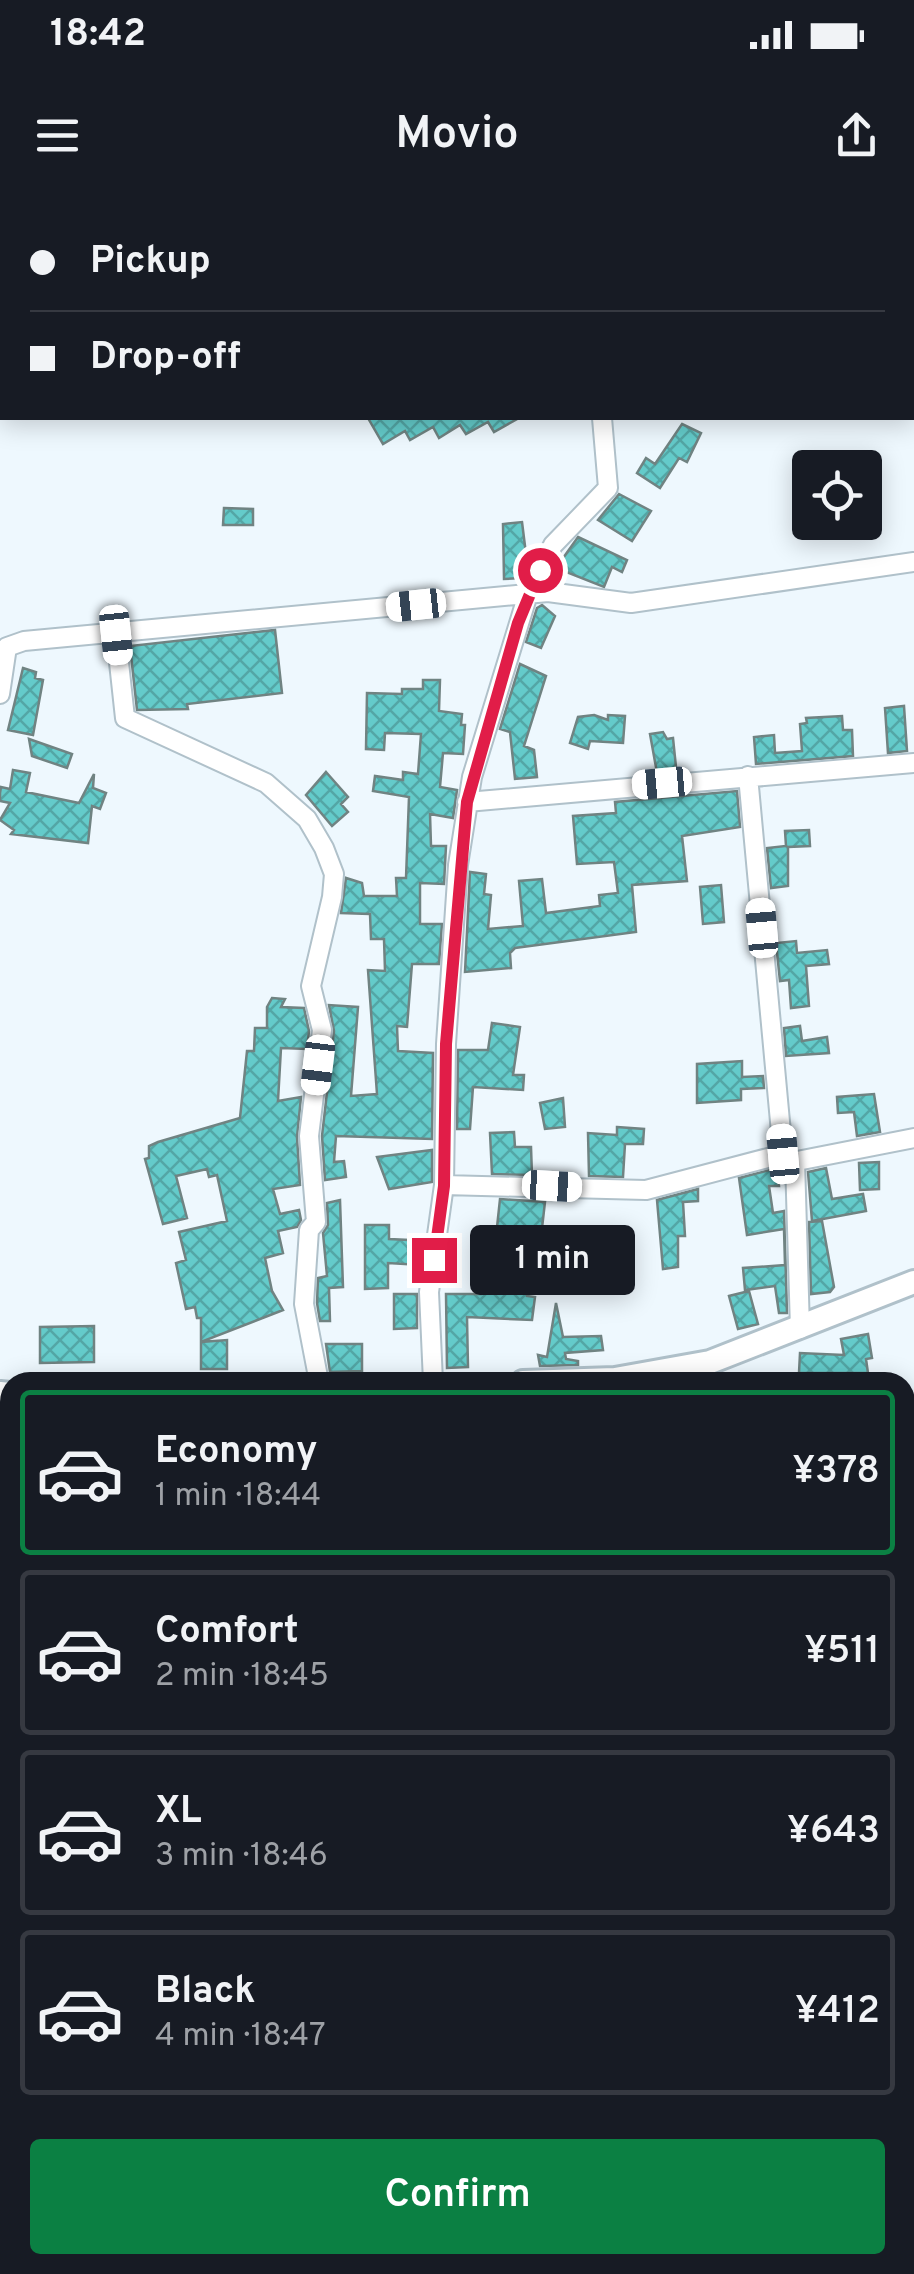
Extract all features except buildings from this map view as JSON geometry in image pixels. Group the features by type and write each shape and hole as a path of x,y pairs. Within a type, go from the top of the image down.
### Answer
{"main road":[{"path":"660,1372 710,1362 800,1330 914,1282"}],"street":[{"path":"433,1372 430,1292 444,1186 446,1044 467,802 528,594 553,545 608,488 602,420"},
{"path":"0,694 7,646 528,594 631,602 914,562"},
{"path":"116,635 125,718 266,782 287,798 324,848 334,874 310,986 322,1030 309,1136 316,1222 309,1230 304,1281 317,1372"},
{"path":"467,802 914,763"},
{"path":"748,776 789,1158 800,1330"},
{"path":"444,1186 646,1190 789,1158 914,1138"}],"route":[{"path":"434,1260 444,1186 441,1149 446,1044 458,866 467,802 518,623 540,570"}]}
